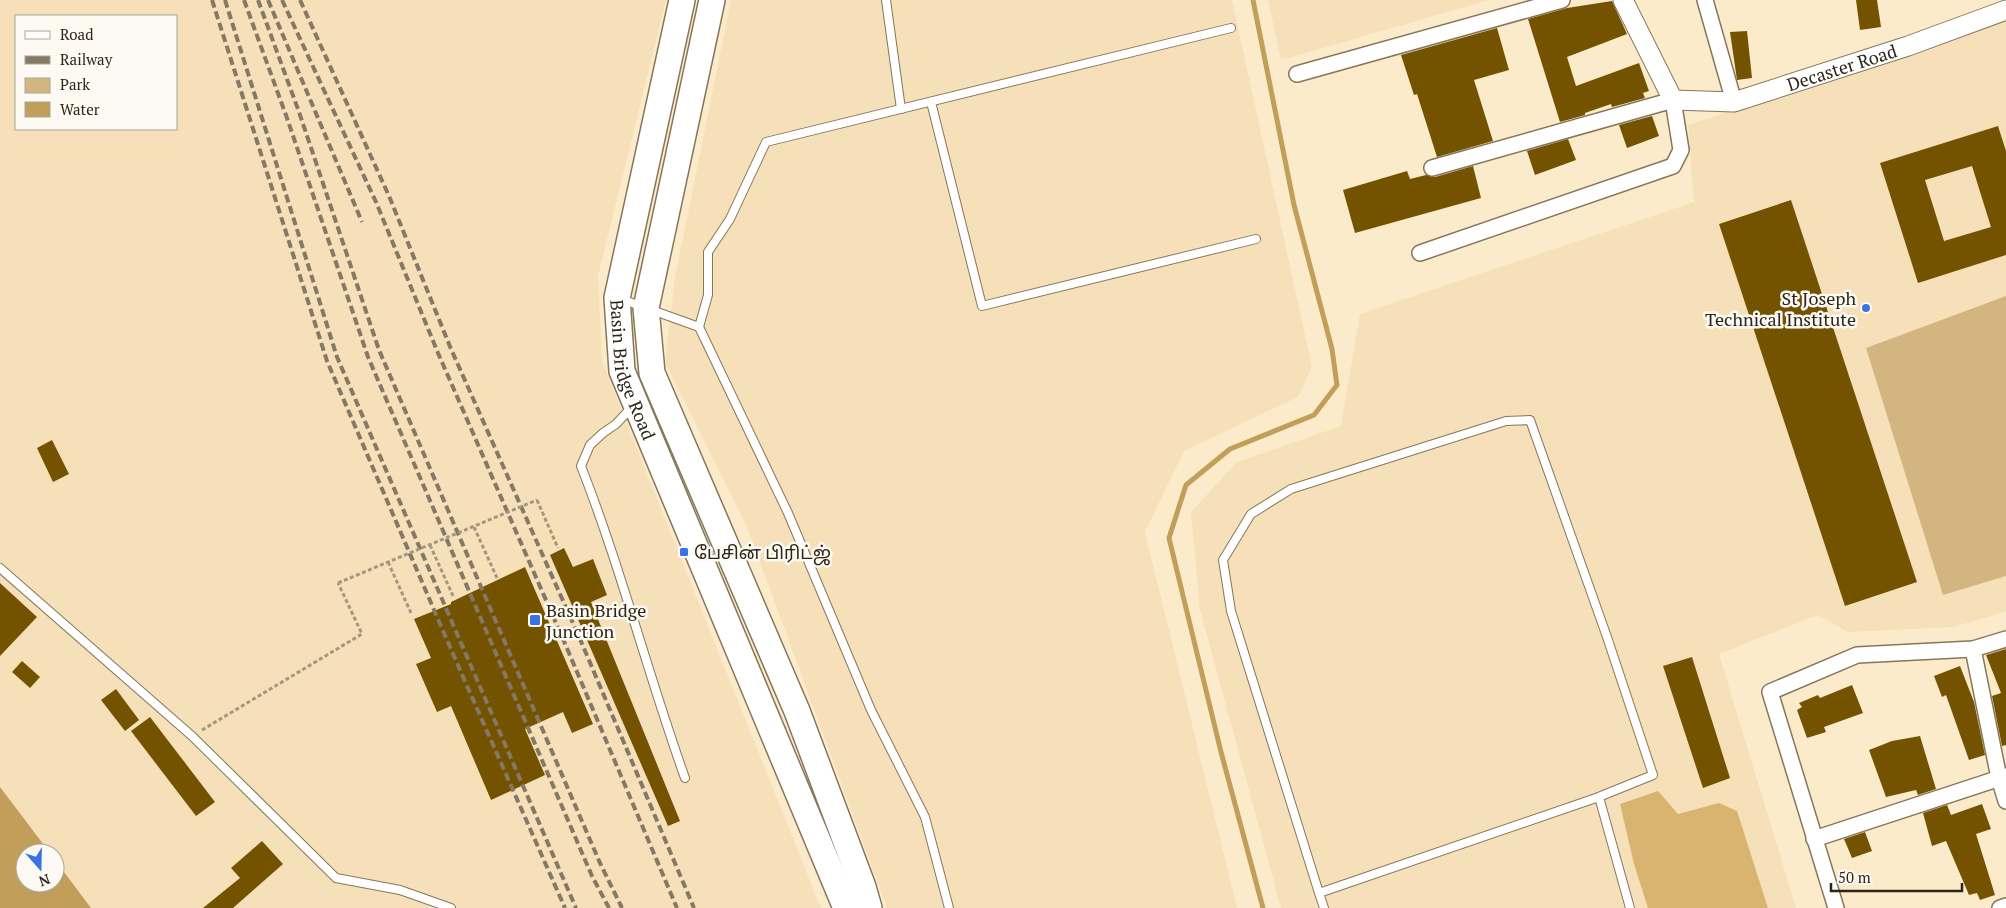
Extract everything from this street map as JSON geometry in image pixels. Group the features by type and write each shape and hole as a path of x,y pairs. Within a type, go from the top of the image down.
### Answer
{"main road":[{"name":"Basin Bridge Road","path":"682,0 617,298 622,371 846,908"},
{"name":"Basin Bridge Road","path":"712,0 646,308 652,374 797,711 863,887 869,908"}],"street":[{"path":"1297,74 1562,0"},
{"path":"1420,253 1673,166 1681,150 1673,100 1623,0"},
{"path":"1705,0 1734,102"},
{"name":"Decaster Road","path":"1673,100 1734,102 1908,46 2006,10"},
{"path":"1432,168 1673,100"},
{"path":"1836,908 1770,692 1857,656 1973,649 2006,639"},
{"path":"1973,649 2006,801"},
{"path":"1814,839 2002,777"},
{"path":"2000,908 2006,906"}],"lane":[{"path":"886,0 901,109"},
{"path":"949,908 924,817 871,710 788,513 699,327 708,295 708,252 730,219 766,142 1231,28"},
{"path":"931,102 982,306 1256,239"},
{"path":"617,298 699,327"},
{"path":"635,404 616,424 603,432 590,445 581,466 602,518 663,716 685,778"},
{"path":"1319,894 1599,797 1653,775 1607,637 1530,420 1506,421 1291,489 1251,514 1223,560 1231,611 1319,894 1324,908"},
{"path":"0,568 192,736 336,878 400,890 451,908"},
{"path":"1599,797 1630,908"}],"path":[{"path":"192,736 362,634 338,583 537,500 558,548"},
{"path":"474,527 496,578"},
{"path":"430,545 453,596"},
{"path":"388,562 411,613"}],"shaded area":[{"path":"0,0 666,0 598,276 602,361 821,908 91,908 65,873 65,843 42,843 0,787"},
{"path":"731,0 1232,0 1312,367 1298,397 1184,451 1145,532 1237,908 887,908 747,527 665,362 675,277"},
{"path":"1268,0 1489,0 1281,60"},
{"path":"2006,18 2006,611 1954,627 1848,632 1818,615 1719,654 1796,908 1281,908 1200,610 1191,512 1237,462 1341,426 1360,314 1694,202 1688,125"},
{"path":"1658,791 1678,814 1719,803 1737,811 1768,908 1648,908 1634,864 1620,804"}],"green space":[{"path":"2006,296 2006,576 1943,595 1866,348"}],"water":[{"path":"0,787 42,843 15,843 15,893 65,893 65,873 91,908 0,908"}],"building":[{"path":"1856,0 1877,0 1881,27 1860,30"},
{"path":"1612,1 1627,34 1567,57 1576,86 1639,63 1649,91 1643,93 1645,98 1612,107 1611,104 1585,113 1585,115 1560,122 1528,19 1567,8"},
{"path":"1497,28 1509,70 1474,80 1493,141 1437,157 1417,94 1414,95 1401,55"},
{"path":"1747,31 1752,78 1737,80 1730,32"},
{"path":"1652,116 1659,136 1627,148 1619,125"},
{"path":"1998,126 2006,151 2006,255 1918,283 1880,163","holes":["1972,166 1991,227 1944,241 1925,180"]},
{"path":"1568,139 1576,160 1535,175 1527,151"},
{"path":"1473,166 1481,198 1355,233 1343,190 1407,171 1410,179 1426,175 1435,177"},
{"path":"1791,200 1917,582 1845,606 1719,224"},
{"path":"52,440 69,474 53,482 37,448"},
{"path":"564,548 573,567 593,559 607,595 591,602 680,821 668,826 550,555"},
{"path":"525,567 593,724 572,733 563,712 525,729 545,775 491,800 451,706 437,712 416,664 431,658 414,619 451,604 451,602"},
{"path":"0,583 37,617 0,656"},
{"path":"2006,649 2006,745 2002,746 1992,696 2001,693 1986,655"},
{"path":"1692,657 1730,778 1703,788 1663,666"},
{"path":"22,661 40,677 30,688 12,672"},
{"path":"1960,666 1974,702 1985,755 1969,760 1946,695 1942,697 1934,676"},
{"path":"1852,685 1863,713 1824,727 1826,732 1807,738 1797,710 1802,707 1799,703 1818,695 1820,698"},
{"path":"116,689 139,720 125,731 101,700"},
{"path":"150,717 215,802 196,816 131,731"},
{"path":"1920,736 1936,789 1918,795 1916,790 1886,797 1869,750 1892,741"},
{"path":"1982,804 1991,829 1976,834 1995,895 1980,900 1977,893 1969,895 1946,841 1932,846 1923,813 1947,805 1951,815"},
{"path":"1865,832 1872,851 1852,858 1844,839"},
{"path":"262,841 283,864 233,908 203,908 240,878 231,868"}],"waterway":[{"path":"1253,0 1294,205 1332,349 1337,385 1314,415 1230,449 1186,485 1169,538 1221,752 1263,908"}],"railway":[{"path":"212,0 327,361 565,908"},
{"path":"225,0 337,357 576,908"},
{"path":"244,0 287,118 368,357 592,876 609,908"},
{"path":"258,0 299,112 379,350 600,863 622,908"},
{"path":"268,0 362,222"},
{"path":"282,0 376,202 438,353 566,646 677,908"},
{"path":"300,0 389,196 451,349 580,639 694,908"}],"place":[{"name":"St Joseph Technical Institute","path":"1866,308"},
{"name":"பேசின் பிரிட்ஜ்","path":"684,552"},
{"name":"Basin Bridge Junction","path":"535,620"}]}
